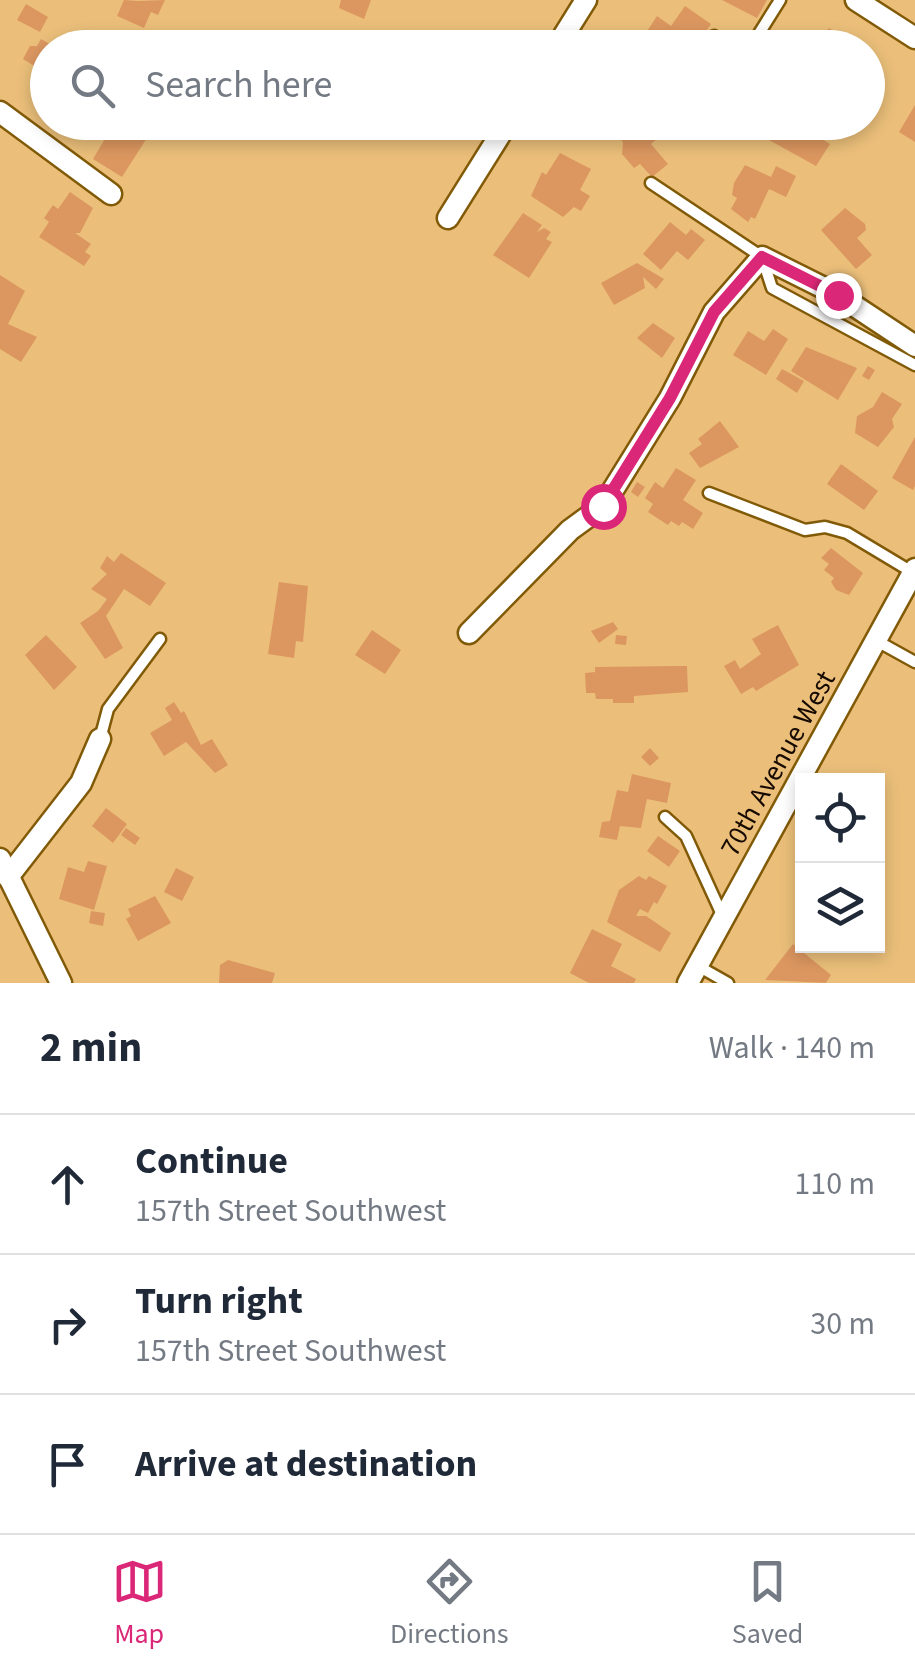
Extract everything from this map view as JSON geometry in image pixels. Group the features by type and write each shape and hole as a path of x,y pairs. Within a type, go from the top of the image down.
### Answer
{"street":[{"path":"567,30 586,0"},
{"path":"856,0 915,38"},
{"path":"0,112 30,134"},
{"path":"38,140 111,194"},
{"path":"448,218 497,140"},
{"path":"468,633 570,530 603,506 670,398 714,312 762,257 838,295 915,346"},
{"name":"70th Avenue West","path":"692,974 914,571"},
{"path":"61,983 4,868 81,783 100,739"}],"lane":[{"path":"761,30 780,0"},
{"path":"651,183 762,257 772,288 915,365"},
{"path":"708,493 805,530 824,526 848,533 914,571"},
{"path":"100,739 108,709 160,638"},
{"path":"876,640 915,662"},
{"path":"665,817 686,836 724,918"},
{"path":"692,974 728,983"}],"building":[{"path":"124,0 165,0 158,15 151,12 144,28 117,16"},
{"path":"341,0 371,0 364,19 339,8"},
{"path":"722,0 767,0 757,18"},
{"path":"26,4 48,17 41,30 17,20"},
{"path":"685,6 711,24 707,30 648,30 657,16 671,26"},
{"path":"915,105 915,142 899,132"},
{"path":"104,140 146,140 122,177 93,159"},
{"path":"656,140 651,144 668,164 652,177 640,164 634,168 622,154 623,142"},
{"path":"769,140 824,140 830,144 816,166"},
{"path":"560,153 591,169 580,190 590,196 581,211 574,207 563,217 531,196 542,172 546,175"},
{"path":"745,165 771,177 776,166 796,176 786,197 769,189 755,219 751,217 748,222 731,209 737,198 732,195 734,183"},
{"path":"70,192 93,208 80,233 75,233 91,244 85,252 91,256 84,266 39,237 49,222 44,218 53,205 58,209"},
{"path":"845,208 865,224 866,230 857,238 872,255 856,269 821,230"},
{"path":"523,213 542,225 537,232 544,228 551,232 546,239 552,242 529,278 493,255"},
{"path":"670,222 686,235 691,229 705,240 688,260 677,251 661,270 643,254"},
{"path":"637,263 664,279 656,289 643,277 645,288 614,305 601,283"},
{"path":"0,275 25,291 8,324 37,337 21,362 0,349"},
{"path":"653,323 675,338 662,358 637,338"},
{"path":"773,329 788,339 766,375 733,355 748,331 764,341"},
{"path":"806,347 857,368 838,400 791,371"},
{"path":"868,366 875,370 869,380 862,376"},
{"path":"782,369 804,381 797,393 776,379"},
{"path":"882,392 902,404 892,419 894,427 878,447 855,433 857,416 873,407"},
{"path":"720,421 739,447 700,468 689,453 702,444 698,439"},
{"path":"915,437 915,486 913,490 892,478"},
{"path":"841,464 878,491 864,510 827,484"},
{"path":"676,468 696,480 683,500 703,513 693,529 682,522 679,526 671,521 668,525 648,512 653,504 645,498 655,482 663,488"},
{"path":"637,482 645,487 638,497 631,492"},
{"path":"831,548 863,573 849,595 836,590 831,582 834,578 824,570 829,564 821,558"},
{"path":"121,553 166,583 150,606 124,589 106,616 123,648 105,659 80,623 107,599 91,589 107,574 100,568 107,556 114,562"},
{"path":"279,582 308,586 303,642 296,641 294,658 268,654"},
{"path":"613,622 618,629 599,643 591,631"},
{"path":"778,625 799,665 756,691 753,687 741,694 724,666 735,660 740,669 761,654 752,639"},
{"path":"372,630 401,650 385,674 355,655"},
{"path":"46,635 77,667 54,690 25,655"},
{"path":"616,635 627,636 626,645 615,644"},
{"path":"687,666 688,692 634,696 634,703 613,703 613,699 596,699 595,693 586,693 585,673 595,672 595,667"},
{"path":"174,702 181,713 184,711 201,745 212,739 228,765 215,773 186,742 164,756 150,733 172,720 165,708"},
{"path":"650,748 659,758 650,766 641,757"},
{"path":"632,774 671,783 667,803 647,799 641,828 620,826 617,840 599,837 602,822 610,821 617,790 628,792"},
{"path":"106,808 127,824 113,843 92,826"},
{"path":"126,828 140,838 135,845 121,835"},
{"path":"658,836 680,851 669,867 647,851"},
{"path":"88,861 107,866 94,910 59,899 68,867 84,872"},
{"path":"176,868 194,877 182,901 164,892"},
{"path":"639,876 646,880 649,876 667,886 648,913 640,909 636,916 646,916 671,933 660,952 607,922 619,890"},
{"path":"155,896 171,923 138,941 126,919 131,916 128,909"},
{"path":"91,911 105,913 103,926 89,923"},
{"path":"592,929 622,944 611,966 636,979 634,983 589,983 570,973"},
{"path":"793,944 795,953 804,953 831,975 826,983 765,980"},
{"path":"228,960 275,973 272,983 219,983 220,965"}],"route":[{"path":"603,506 670,398 714,312 762,257 838,295"}]}
